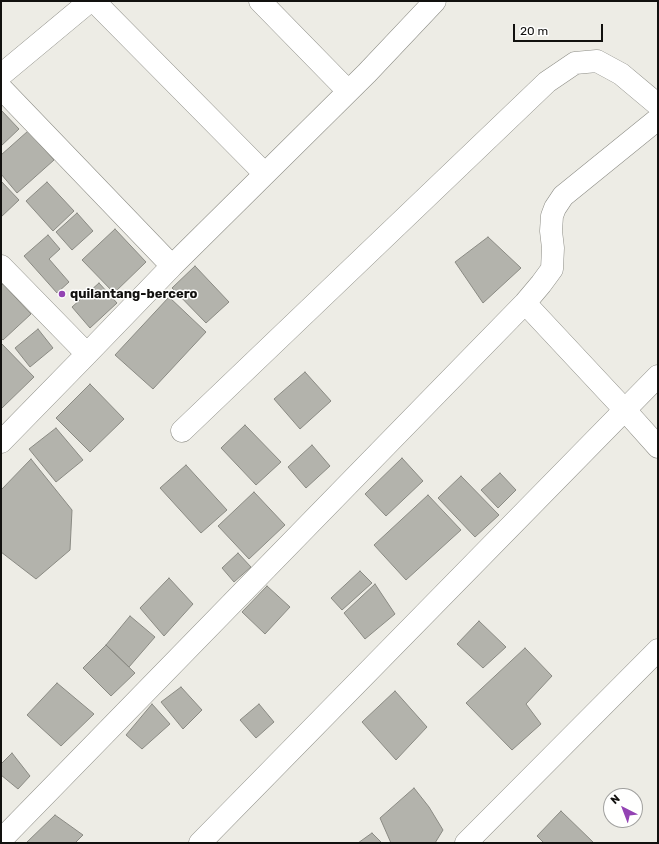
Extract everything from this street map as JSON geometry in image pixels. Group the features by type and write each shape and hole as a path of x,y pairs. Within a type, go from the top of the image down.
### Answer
{"street":[{"path":"1,75 90,1"},
{"path":"94,1 265,174"},
{"path":"260,1 348,91"},
{"path":"4,434 87,354 172,266 367,73 432,2"},
{"path":"182,431 547,82 576,63 597,61 621,74 658,105"},
{"path":"1,88 172,266"},
{"path":"1,840 525,303 552,269 553,248 551,231 552,216 555,208 564,196 658,119"},
{"path":"1,266 87,354"},
{"path":"525,303 658,447"},
{"path":"200,843 658,376"},
{"path":"466,843 658,650"}],"building":[{"path":"1,110 19,129 1,146"},
{"path":"28,131 54,160 17,193 1,174 1,155"},
{"path":"1,181 19,200 1,217"},
{"path":"47,182 74,211 53,231 26,201"},
{"path":"77,213 93,231 72,250 56,232"},
{"path":"115,229 146,262 114,293 82,260"},
{"path":"48,235 60,249 49,259 69,282 57,293 24,256"},
{"path":"488,237 521,268 483,303 455,262"},
{"path":"195,266 229,302 206,323 172,288"},
{"path":"99,283 117,303 90,328 72,307"},
{"path":"3,284 31,314 3,340 1,338 1,285"},
{"path":"169,297 206,332 153,389 115,355"},
{"path":"38,329 53,348 30,367 15,348"},
{"path":"1,343 34,377 2,408 1,407"},
{"path":"305,372 331,401 300,429 274,399"},
{"path":"90,384 124,419 90,452 56,418"},
{"path":"245,425 281,462 256,485 221,448"},
{"path":"56,428 83,460 56,482 29,449"},
{"path":"312,445 330,466 306,488 288,467"},
{"path":"402,458 423,481 386,516 365,494"},
{"path":"31,459 72,510 70,550 36,579 1,552 1,490"},
{"path":"186,465 227,510 201,533 160,488"},
{"path":"500,473 516,490 498,508 481,490"},
{"path":"461,476 499,515 475,537 438,498"},
{"path":"254,492 285,525 249,559 218,526"},
{"path":"428,495 461,530 406,580 374,545"},
{"path":"238,553 251,567 234,582 222,568"},
{"path":"360,571 372,583 342,610 331,598"},
{"path":"169,578 193,604 164,636 140,608"},
{"path":"375,584 395,614 365,639 344,613"},
{"path":"267,586 290,607 265,634 242,612"},
{"path":"130,616 155,637 129,667 106,645"},
{"path":"479,621 506,647 483,668 457,644"},
{"path":"106,645 135,673 111,696 83,668"},
{"path":"525,648 552,676 526,704 541,724 512,750 466,703"},
{"path":"57,683 94,714 61,746 27,715"},
{"path":"181,687 202,710 183,729 161,702"},
{"path":"395,691 427,727 396,760 362,722"},
{"path":"152,704 170,724 142,749 126,735"},
{"path":"259,704 274,722 256,738 240,720"},
{"path":"12,753 30,776 18,789 1,775 1,764"},
{"path":"414,788 429,807 443,830 435,843 391,843 380,818"},
{"path":"561,811 594,843 544,843 537,836"},
{"path":"55,815 83,835 75,843 26,843"},
{"path":"372,833 382,843 358,843"}],"place":[{"name":"quilantang-bercero","path":"62,294"}]}
